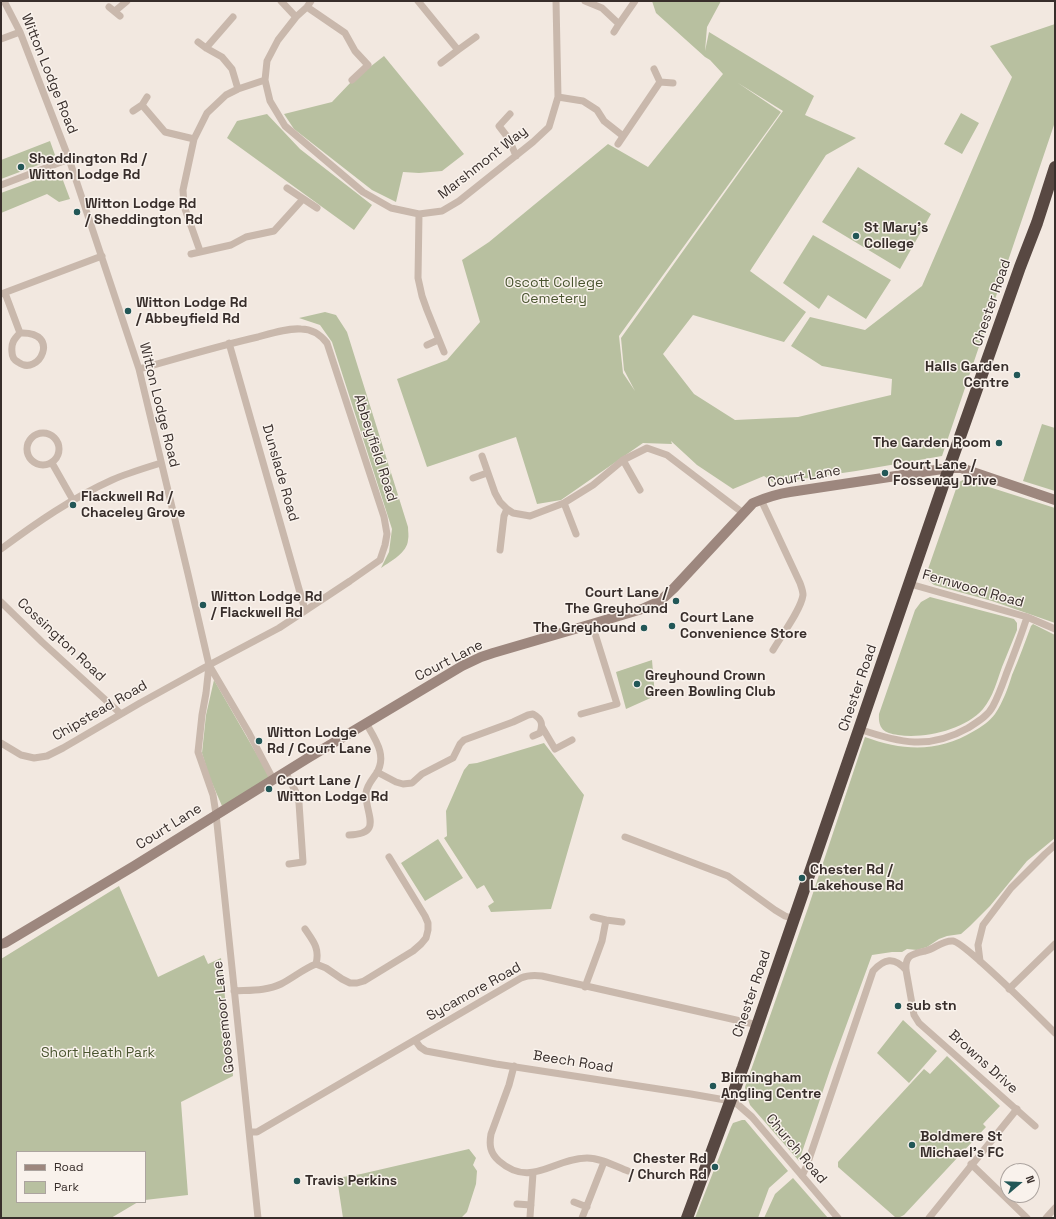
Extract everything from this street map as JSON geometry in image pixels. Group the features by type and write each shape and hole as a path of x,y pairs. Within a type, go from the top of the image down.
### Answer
{"highway":[{"name":"Chester Road","path":"687,1218 758,1024 1015,280 1037,223 1055,167"}],"street":[{"name":"Witton Lodge Road","path":"4,1 20,32 69,159 139,369 209,665 249,733 273,779"},
{"path":"115,11 127,1"},
{"path":"281,1 296,17"},
{"path":"418,1 458,50"},
{"name":"Marshmont Way","path":"309,4 296,17 278,40 267,61 265,80 270,101 285,126 363,192 391,208 419,214 442,211 516,156 549,127 558,97 556,1"},
{"path":"585,1 602,8 619,24"},
{"path":"614,32 635,1"},
{"path":"309,4 345,32 355,51 371,63 352,80"},
{"path":"206,48 233,17"},
{"path":"1,39 20,32"},
{"path":"441,63 476,37"},
{"path":"198,42 222,57 232,69 238,88"},
{"path":"654,69 660,82"},
{"path":"200,251 184,206 182,190 194,139 207,113 226,95 238,88 265,80"},
{"path":"660,82 673,83"},
{"path":"618,144 660,82"},
{"path":"134,111 142,105 147,97"},
{"path":"558,97 583,101 597,110 604,121 624,136"},
{"path":"142,105 165,132 194,139"},
{"path":"510,114 496,124 509,140 516,156"},
{"path":"1,185 69,159"},
{"path":"287,188 317,208"},
{"path":"191,254 231,245 246,237 274,231 303,199"},
{"path":"419,214 418,278 422,296 444,352"},
{"path":"20,333 3,294 102,256"},
{"name":"Abbeyfield Road","path":"139,369 229,343 290,329 312,330 321,336 327,343 384,517 387,534 380,560 279,628 209,665"},
{"path":"20,333 33,334 38,336 43,342 44,350 42,355 39,360 33,364 20,364 15,360 12,354 12,344 20,333"},
{"path":"427,345 438,340"},
{"name":"Dunslade Road","path":"229,343 305,610"},
{"path":"43,433 56,440 59,452 57,458 52,463 41,466 30,460 27,450 28,444 33,437 43,433"},
{"path":"482,456 487,473 500,502 507,509 513,512 530,516 564,502 593,485 623,460 647,448 668,455 743,513"},
{"path":"623,460 640,490"},
{"path":"52,463 73,500"},
{"path":"1,549 73,500 113,479 161,463"},
{"name":"Court Lane","path":"1,944 134,866 216,814 366,723 442,678 482,657 642,609 663,599 753,503 764,498 790,492 950,468 961,468 1055,500"},
{"path":"473,478 487,473"},
{"path":"764,498 763,504 800,582 803,593 801,603 796,613 773,650"},
{"path":"564,502 576,534"},
{"path":"500,550 498,533 507,509"},
{"name":"Fernwood Road","path":"859,729 902,742 916,743 941,740 958,734 981,720 992,707 1000,691 1028,618 910,584"},
{"name":"Cossington Road","path":"1,602 42,642 121,714"},
{"path":"1028,618 1055,629"},
{"path":"581,714 617,704 592,624"},
{"name":"Witton Lodge Road","path":"209,665 198,752 213,795 216,814"},
{"name":"Chipstead Road","path":"1,743 21,755 34,758 47,756 209,665"},
{"path":"377,772 396,782 403,784 412,783 422,774 453,758 460,744 464,740 512,722 528,714 533,714 538,717 555,749 572,740"},
{"path":"349,835 365,833 371,824 366,794 367,787 377,772 381,754 379,747 366,723"},
{"path":"533,736 540,733 542,727"},
{"path":"285,772 297,794 299,803 303,862 289,864"},
{"name":"Goosemoor Lane","path":"216,814 258,1218"},
{"path":"625,837 728,876 775,910 794,918"},
{"path":"980,961 978,945 983,925 1011,888 1055,846"},
{"path":"234,991 270,988 281,984 316,964 326,968 342,980 350,983 357,983 364,981 413,951 426,938 428,923 389,857"},
{"path":"593,918 622,922"},
{"path":"585,987 602,941 606,920"},
{"path":"305,929 318,952 316,964"},
{"path":"906,970 906,962 912,954 928,951 943,942 958,942 1009,988 1055,1033"},
{"path":"1009,988 1055,944"},
{"path":"802,1176 810,1157 873,972 878,966 893,960 900,963 906,970"},
{"name":"Browns Drive","path":"906,970 914,1015 919,1023 1035,1126"},
{"name":"Sycamore Road","path":"249,1132 257,1132 528,975 535,975 758,1024"},
{"name":"Beech Road","path":"416,1040 420,1047 426,1051 731,1101"},
{"path":"514,1066 509,1085 491,1134 490,1149 495,1158 516,1172 533,1173 545,1170 554,1165 576,1159 587,1158 604,1162 628,1171"},
{"name":"Church Road","path":"731,1101 741,1107 752,1117 838,1218"},
{"name":"Browns Drive","path":"929,1218 971,1164 1017,1109"},
{"path":"582,1218 604,1162"},
{"path":"971,1164 1027,1218"},
{"path":"530,1217 533,1173"},
{"path":"574,1202 587,1207"},
{"path":"517,1204 531,1205"},
{"path":"1046,1218 1055,1208"}],"green space":[{"name":"Oscott College Cemetery","path":"652,1 721,1 707,27 705,51 709,32 814,96 805,115 856,138 826,155 750,271 806,312 784,342 693,315 663,354 694,394 735,420 798,417 891,395 892,379 822,366 791,346 810,317 865,330 922,286 1012,77 990,46 1055,24 1055,122 942,456 774,483 764,476 733,489 697,465 671,441 672,444 643,443 561,500 537,504 516,437 427,467 397,379 447,360 480,322 462,260 489,242 608,144 648,167 723,74 710,60 656,13","holes":["738,83 783,111 621,338 624,370 635,391 623,373 619,336 781,112"]},
{"path":"384,56 464,154 442,171 419,173 403,172 396,202 372,190 294,129 284,114 332,102 352,81"},
{"path":"961,113 979,123 962,154 944,144"},
{"path":"267,114 300,149 372,205 354,230 227,138 237,121"},
{"path":"50,141 55,155 49,161 1,179 1,160"},
{"path":"858,167 931,214 900,269 822,222"},
{"path":"52,174 61,175 70,199 59,202 47,194 1,213 1,193"},
{"path":"813,235 891,280 866,319 828,295 819,309 783,283"},
{"path":"325,312 336,315 347,332 408,527 408,538 405,549 402,553 381,568 389,552 392,529 332,342 320,325 299,318"},
{"path":"1042,424 1055,428 1055,491 1023,481"},
{"path":"963,480 1055,508 1055,623 992,601 934,585 929,581 927,572 957,486 959,482"},
{"path":"930,597 1014,619 1017,623 1017,630 992,694 983,709 975,716 955,728 932,734 908,736 889,733 881,727 879,714 915,610 921,602"},
{"path":"1033,624 1055,635 1055,838 1027,861 990,906 961,934 947,936 939,939 927,947 917,950 907,949 902,952 872,955 831,1067 799,1161 750,1105 745,1087 808,908 865,737 893,745 920,748 947,743 961,738 980,728 993,717 1000,705"},
{"name":"Greyhound Crown Green Bowling Club","path":"652,660 655,696 626,709 616,672"},
{"path":"214,680 271,779 222,806 209,776 202,753 206,715"},
{"path":"544,743 584,795 551,909 491,912 488,906 494,902 484,885 477,889 444,838 447,836 446,811 464,770 469,764"},
{"path":"438,839 463,878 425,901 401,863"},
{"name":"Short Heath Park","path":"119,886 158,977 204,955 208,964 221,958 233,1076 181,1102 188,1195 146,1200 146,1151 16,1151 16,1203 136,1203 111,1218 1,1218 1,959"},
{"path":"903,1020 937,1051 909,1083 877,1053"},
{"name":"Boldmere St Michael's FC","path":"947,1056 1000,1106 983,1124 986,1127 904,1215 898,1218 838,1167 838,1162 924,1069 930,1074"},
{"path":"745,1120 788,1171 769,1188 758,1218 695,1218 731,1127 733,1123"},
{"path":"469,1149 476,1158 473,1165 477,1171 476,1184 467,1212 461,1218 343,1218 337,1178 361,1174"},
{"path":"793,1178 828,1218 764,1218 775,1194"}],"place":[{"name":"Sheddington Rd / Witton Lodge Rd","path":"21,167"},
{"name":"Witton Lodge Rd / Sheddington Rd","path":"77,212"},
{"name":"St Mary's College","path":"856,236"},
{"name":"Witton Lodge Rd / Abbeyfield Rd","path":"128,311"},
{"name":"Halls Garden Centre","path":"1017,375"},
{"name":"The Garden Room","path":"999,443"},
{"name":"Court Lane / Fosseway Drive","path":"885,473"},
{"name":"Flackwell Rd / Chaceley Grove","path":"73,505"},
{"name":"Court Lane / The Greyhound","path":"676,601"},
{"name":"Witton Lodge Rd / Flackwell Rd","path":"203,605"},
{"name":"Court Lane Convenience Store","path":"672,626"},
{"name":"The Greyhound","path":"644,628"},
{"name":"Greyhound Crown Green Bowling Club","path":"637,684"},
{"name":"Witton Lodge Rd / Court Lane","path":"259,741"},
{"name":"Court Lane / Witton Lodge Rd","path":"269,789"},
{"name":"Chester Rd / Lakehouse Rd","path":"802,878"},
{"name":"sub stn","path":"898,1006"},
{"name":"Birmingham Angling Centre","path":"713,1086"},
{"name":"Boldmere St Michael's FC","path":"912,1145"},
{"name":"Chester Rd / Church Rd","path":"715,1167"},
{"name":"Travis Perkins","path":"297,1181"}]}
